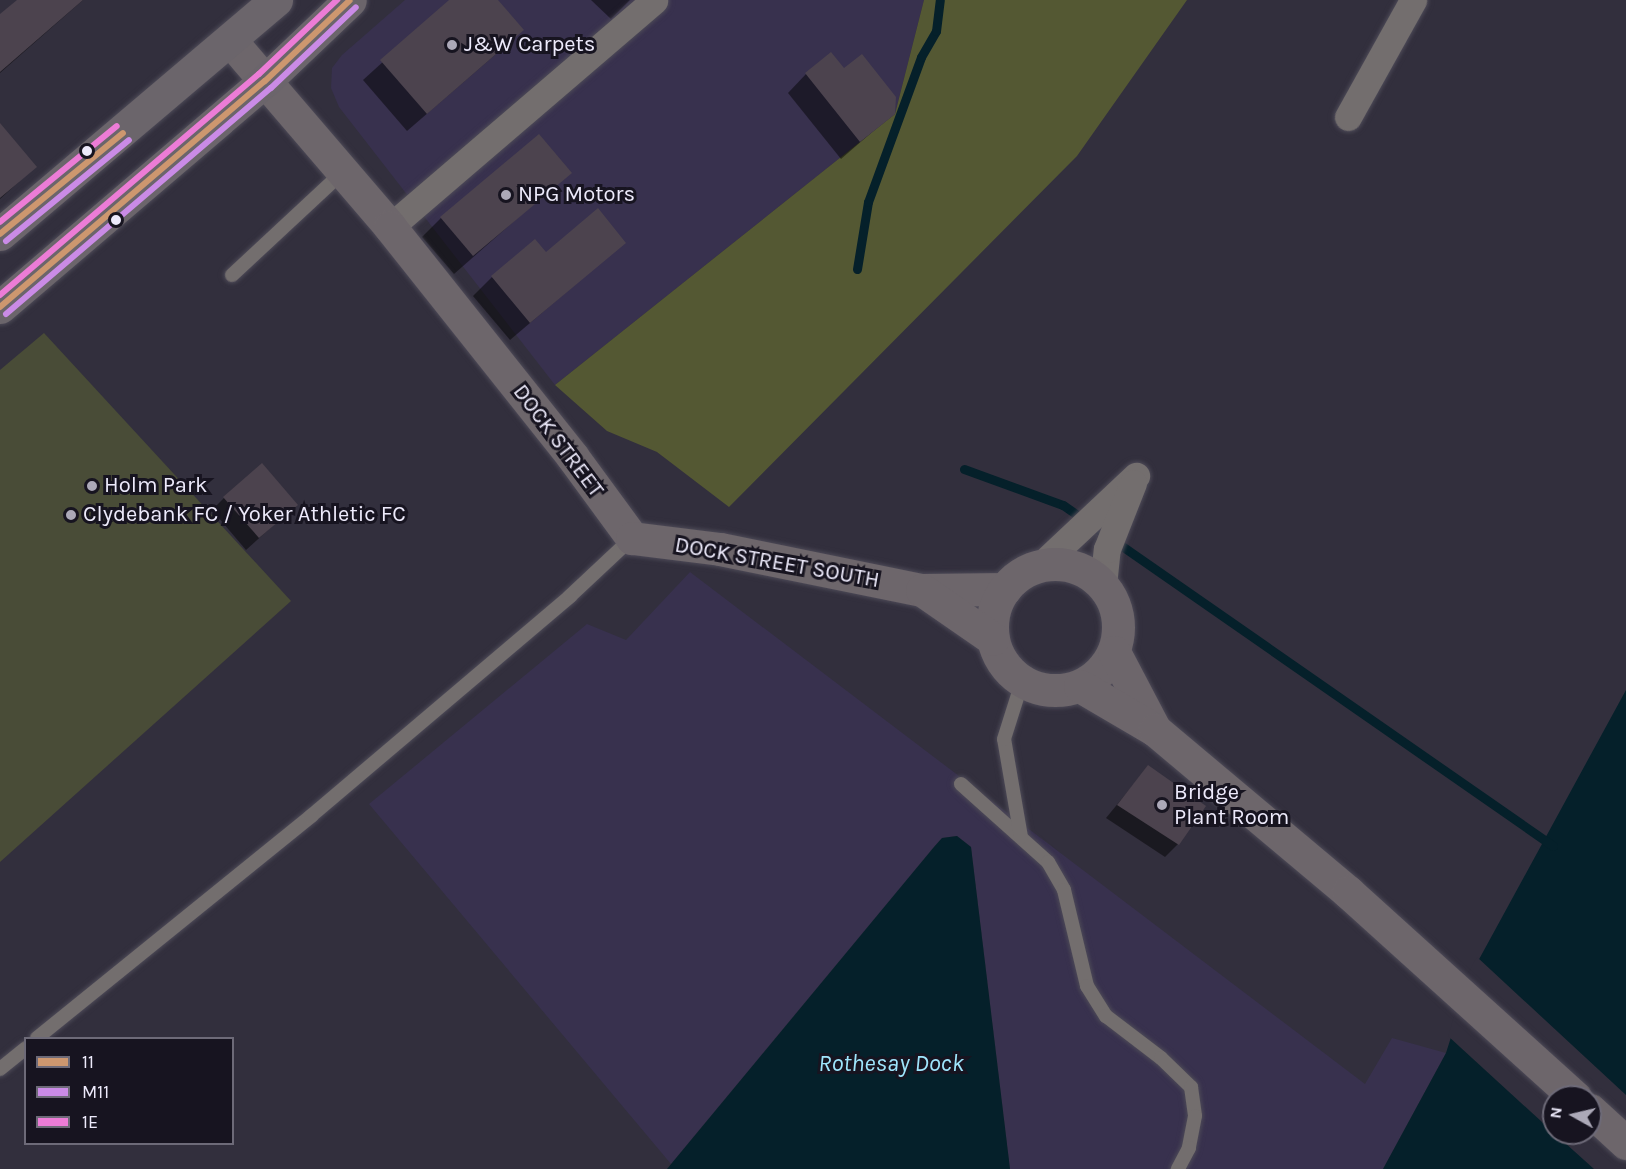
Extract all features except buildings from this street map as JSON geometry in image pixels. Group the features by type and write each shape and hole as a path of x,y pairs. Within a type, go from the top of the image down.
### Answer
{"main road":[{"path":"0,234 276,0"},
{"path":"0,307 265,81 350,0"}],"street":[{"path":"390,227 654,0"},
{"path":"1348,117 1413,0"},
{"name":"DOCK STREET","path":"230,40 390,227 572,456 632,538"},
{"path":"1040,566 1136,476 1107,549 1103,585"},
{"name":"DOCK STREET SOUTH","path":"632,538 720,549 922,590 1005,589"},
{"path":"1053,564 1072,566 1089,573 1103,585 1113,600 1118,617 1119,634 1114,652 1100,672 1080,686 1060,691 1041,689 1022,682 1004,663 993,639 992,622 996,604 1005,589 1018,576 1040,566 1053,564"},
{"name":"DOCK STREET SOUTH","path":"922,590 993,639"},
{"path":"1114,652 1155,730"},
{"path":"1080,686 1155,730 1348,892 1562,1085"},
{"path":"1602,1121 1626,1143"}],"lane":[{"path":"232,275 344,172"},
{"path":"38,1037 311,816 561,604 632,538"},
{"path":"1021,837 1004,739 1022,682"},
{"path":"961,784 1048,862 1065,890 1087,987 1106,1016 1161,1058 1191,1087 1195,1116 1189,1148 1178,1169"},
{"path":"0,1069 24,1050"}],"shaded area":[{"path":"405,0 924,0 895,114 555,385 339,107 331,88 332,68 342,55"},
{"path":"690,572 1365,1084 1392,1038 1446,1053 1383,1169 1010,1169 971,847 957,836 942,838 934,847 671,1164 369,804 587,624 626,640"}],"green space":[{"path":"924,0 1187,0 1077,156 729,507 657,452 607,431 555,385 895,114"},
{"name":"Holm Park","path":"44,333 291,601 0,862 0,370"}],"water":[{"path":"1626,690 1626,1169 1383,1169 1446,1053 1471,974"},
{"name":"Rothesay Dock","path":"957,836 971,847 1010,1169 667,1169 934,847 942,838"}],"pier":[{"path":"1477,957 1626,1095 1626,1169 1594,1169 1567,1145 1602,1145 1602,1085 1542,1085 1542,1122 1448,1036 1468,973"}],"waterway":[{"path":"857,269 868,202 921,57 936,31 940,0"},
{"path":"964,469 1063,505 1553,846"}],"transit line":[{"name":"1E","path":"0,295 259,74 337,0"},
{"name":"11","path":"0,307 265,81 350,0"},
{"name":"M11","path":"6,314 271,88 356,7"},
{"name":"1E","path":"0,222 117,126"},
{"name":"11","path":"0,234 123,133"},
{"name":"M11","path":"6,241 129,140"}],"place":[{"name":"J&W Carpets","path":"452,45"},
{"name":"NPG Motors","path":"506,195"},
{"name":"Holm Park","path":"92,486"},
{"name":"Clydebank FC / Yoker Athletic FC","path":"71,515"},
{"name":"Bridge Plant Room","path":"1162,805"}]}
